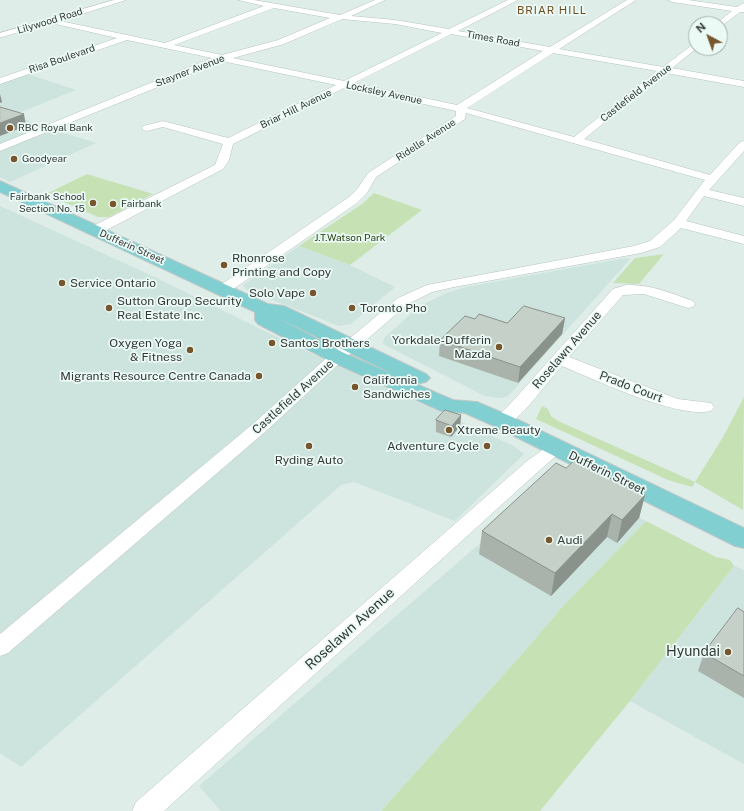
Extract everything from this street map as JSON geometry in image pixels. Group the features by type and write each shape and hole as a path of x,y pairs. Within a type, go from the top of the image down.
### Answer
{"main road":[{"name":"Dufferin Street","path":"0,186 94,231 224,289 264,309 265,320 344,351 449,406 469,407 502,421 555,449 744,539"}],"street":[{"name":"Lilywood Road","path":"2,35 121,0"},
{"name":"Times Road","path":"242,0 340,17 395,22 744,84"},
{"name":"Stayner Avenue","path":"0,148 221,58 281,42 382,0"},
{"name":"Briar Hill Avenue","path":"230,142 514,0"},
{"name":"Ridelle Avenue","path":"224,289 353,200 363,190 372,175 461,116 462,104 632,0"},
{"path":"672,0 742,8"},
{"path":"163,46 274,6"},
{"path":"728,19 742,8"},
{"name":"Locksley Avenue","path":"51,21 462,110 713,179"},
{"name":"Risa Boulevard","path":"0,80 124,38"},
{"name":"Castlefield Avenue","path":"575,141 688,51"},
{"path":"94,231 219,168 224,161 225,147 230,142 163,124 147,128"},
{"path":"744,144 740,154 701,192 678,223 744,240"},
{"path":"701,192 744,202"},
{"name":"Castlefield Avenue","path":"0,647 260,427 344,351 403,301 427,289 454,283 636,250 655,244 678,223"},
{"name":"Roselawn Avenue","path":"502,421 517,407 618,292 626,289 636,289 688,304"},
{"name":"Prado Court","path":"560,358 621,384 675,404 705,407"},
{"name":"Roselawn Avenue","path":"145,811 534,465 555,449"}],"shaded area":[{"path":"28,74 76,90 13,115 41,126 96,143 10,182 0,177 0,83"},
{"path":"0,206 146,273 312,354 514,446 524,454 455,521 354,482 341,485 21,767 0,753"},
{"path":"299,246 350,265 395,287 351,324 339,326 247,290 243,285"},
{"path":"631,258 506,397 499,398 485,396 383,344 384,338 413,312 424,304 447,293 466,287"},
{"path":"557,477 646,521 564,605 381,811 221,811 199,786"},
{"path":"734,566 744,570 744,764 630,701"}],"green space":[{"path":"87,174 153,194 109,217 98,217 46,194"},
{"name":"J.T.Watson Park","path":"374,193 422,210 350,265 299,246 362,204"},
{"path":"664,254 639,284 613,283 635,258"},
{"path":"744,397 743,510 695,482 723,437"},
{"path":"542,406 548,409 551,416 558,421 695,482 692,487 668,480 536,419"},
{"path":"646,521 716,557 730,560 734,566 630,701 540,811 381,811 564,605"}],"building":[{"path":"0,107 24,114 0,123"},
{"path":"524,306 565,318 520,367 440,340 465,316 475,319 479,314 507,323"},
{"path":"445,410 461,415 452,426 436,420"},
{"name":"Audi","path":"574,461 645,495 622,520 612,514 555,573 482,531 556,463 566,468"},
{"path":"738,608 744,612 744,676 704,653"}],"place":[{"name":"RBC Royal Bank","path":"10,128"},
{"name":"Goodyear","path":"14,159"},
{"name":"Fairbank School Section No. 15","path":"93,203"},
{"name":"Fairbank","path":"113,204"},
{"name":"Rhonrose Printing and Copy","path":"224,265"},
{"name":"Service Ontario","path":"62,283"},
{"name":"Solo Vape","path":"313,293"},
{"name":"Sutton Group Security Real Estate Inc.","path":"109,308"},
{"name":"Toronto Pho","path":"352,308"},
{"name":"Santos Brothers","path":"272,343"},
{"name":"Yorkdale-Dufferin Mazda","path":"499,347"},
{"name":"Oxygen Yoga & Fitness","path":"190,350"},
{"name":"Migrants Resource Centre Canada","path":"259,376"},
{"name":"California Sandwiches","path":"355,387"},
{"name":"Xtreme Beauty","path":"449,430"},
{"name":"Ryding Auto","path":"309,446"},
{"name":"Adventure Cycle","path":"487,446"},
{"name":"Audi","path":"549,540"},
{"name":"Hyundai","path":"728,652"}],"district":[{"name":"BRIAR HILL","path":"552,11"}]}
